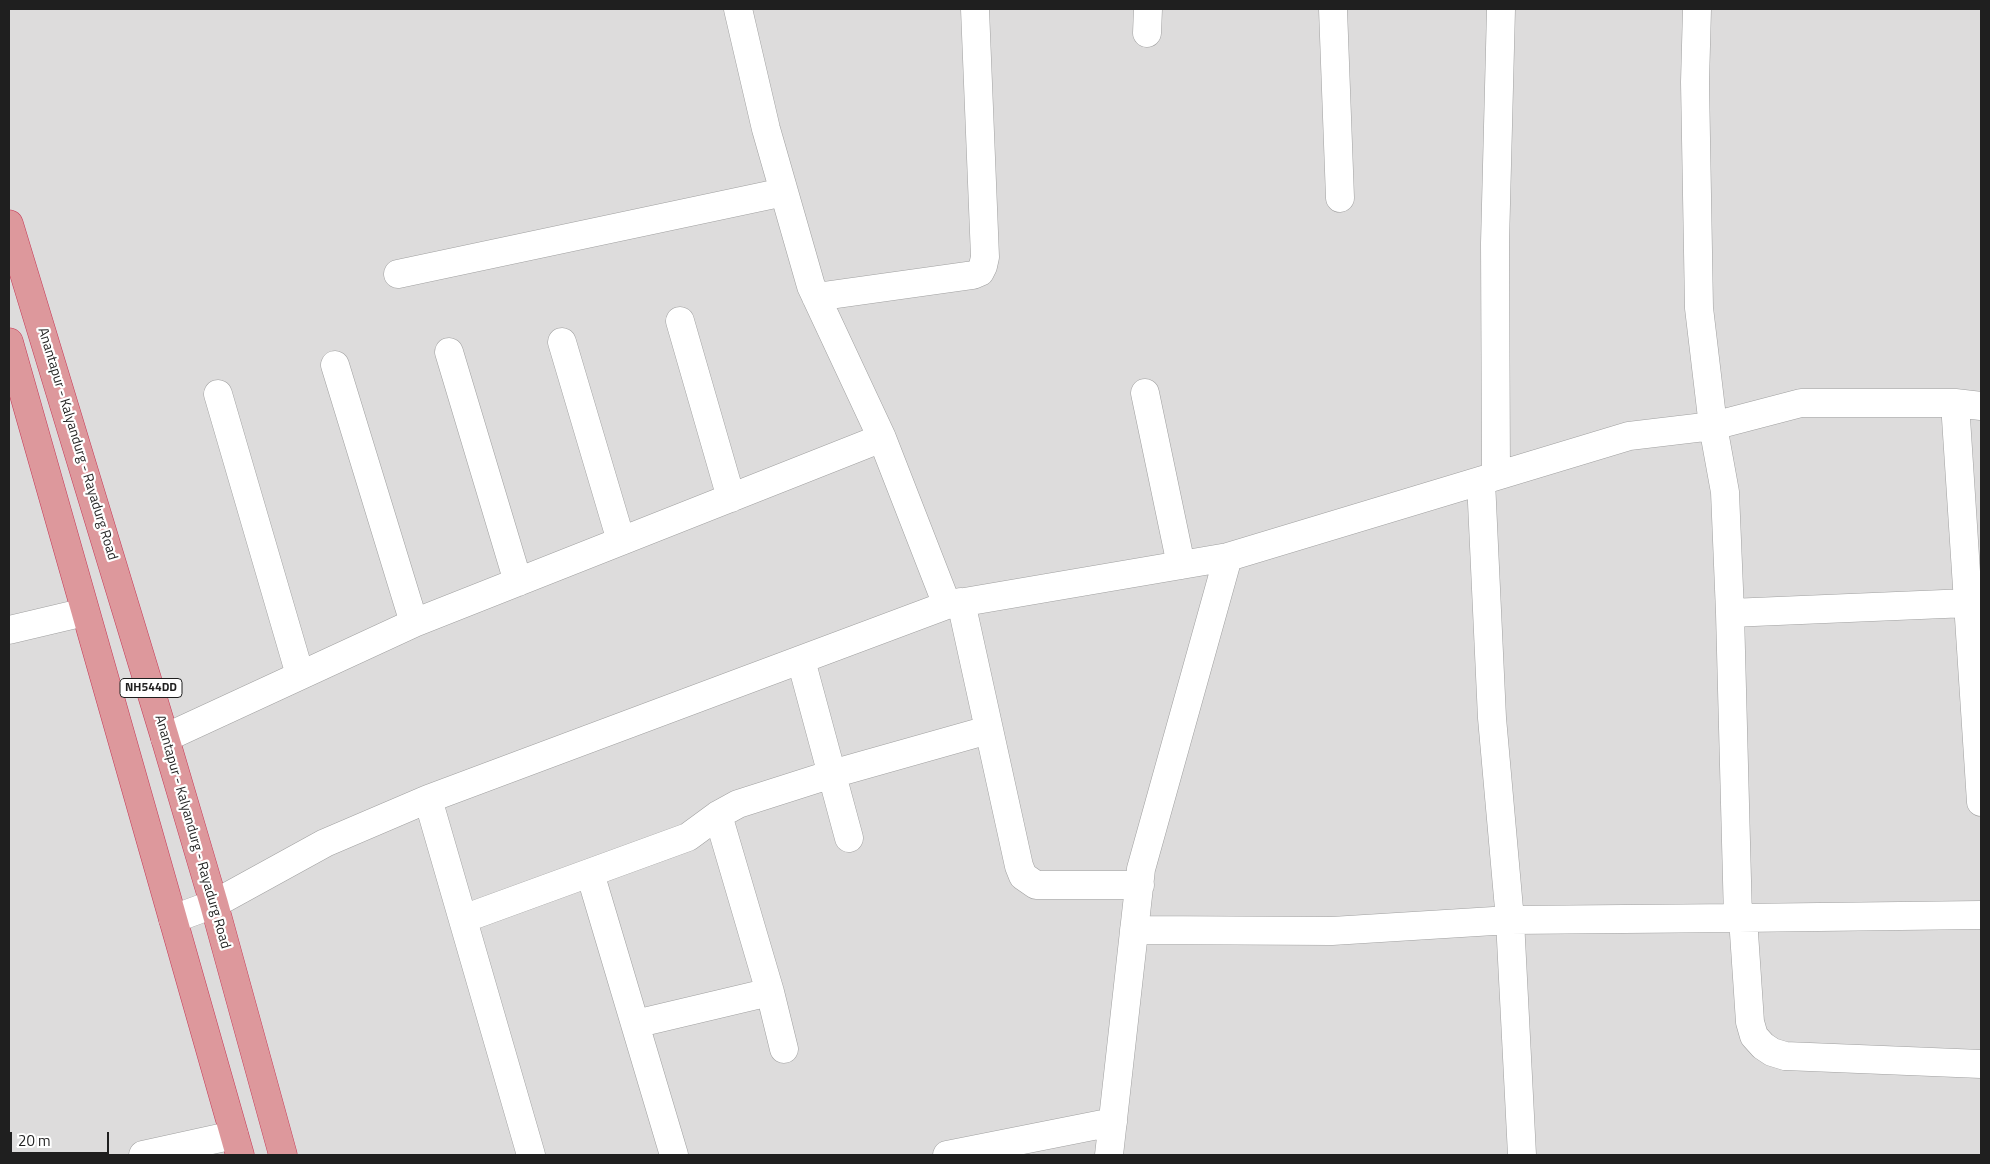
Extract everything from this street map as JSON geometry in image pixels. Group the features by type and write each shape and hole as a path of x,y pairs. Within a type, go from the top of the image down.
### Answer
{"highway":[{"name":"Anantapur - Kalyandurg - Rayadurg Road","path":"9,224 214,904 283,1155"},
{"name":"NH544DD","path":"9,342 237,1145"}],"street":[{"path":"738,9 766,129 810,286 882,438 954,603 988,730 1018,866 1028,880 1036,885 1140,885"},
{"path":"816,297 973,275 980,272 986,257 976,9"},
{"path":"1333,9 1340,198"},
{"path":"1501,9 1489,479 1492,718 1510,920 1522,1155"},
{"path":"1697,9 1695,82 1699,308 1713,426 1725,492 1740,918 1750,1022 1754,1036 1763,1046 1772,1052 1785,1056 1981,1064"},
{"path":"398,274 784,192"},
{"path":"680,321 731,498"},
{"path":"562,342 621,541"},
{"path":"449,352 518,582"},
{"path":"335,364 414,623"},
{"path":"1145,392 1181,565"},
{"path":"218,394 300,675"},
{"path":"173,920 214,904 325,843 428,799 954,603 1228,557 1629,436 1713,426 1801,403 1968,405 1968,603 1981,802"},
{"path":"165,738 414,623 882,438"},
{"path":"1109,1155 1141,869 1228,557"},
{"path":"1730,613 1968,603"},
{"path":"9,630 85,612"},
{"path":"800,660 849,838"},
{"path":"463,919 688,837 718,815 738,804 832,774 988,730"},
{"path":"428,799 531,1155"},
{"path":"718,815 770,992 784,1049"},
{"path":"590,873 674,1155"},
{"path":"1134,930 1332,932 1510,920 1981,915"},
{"path":"635,1024 770,992"},
{"path":"947,1155 1113,1122"},
{"path":"143,1155 237,1145"}],"shaded area":[{"path":"9,9 1981,9 1981,1155 9,1155"}]}
